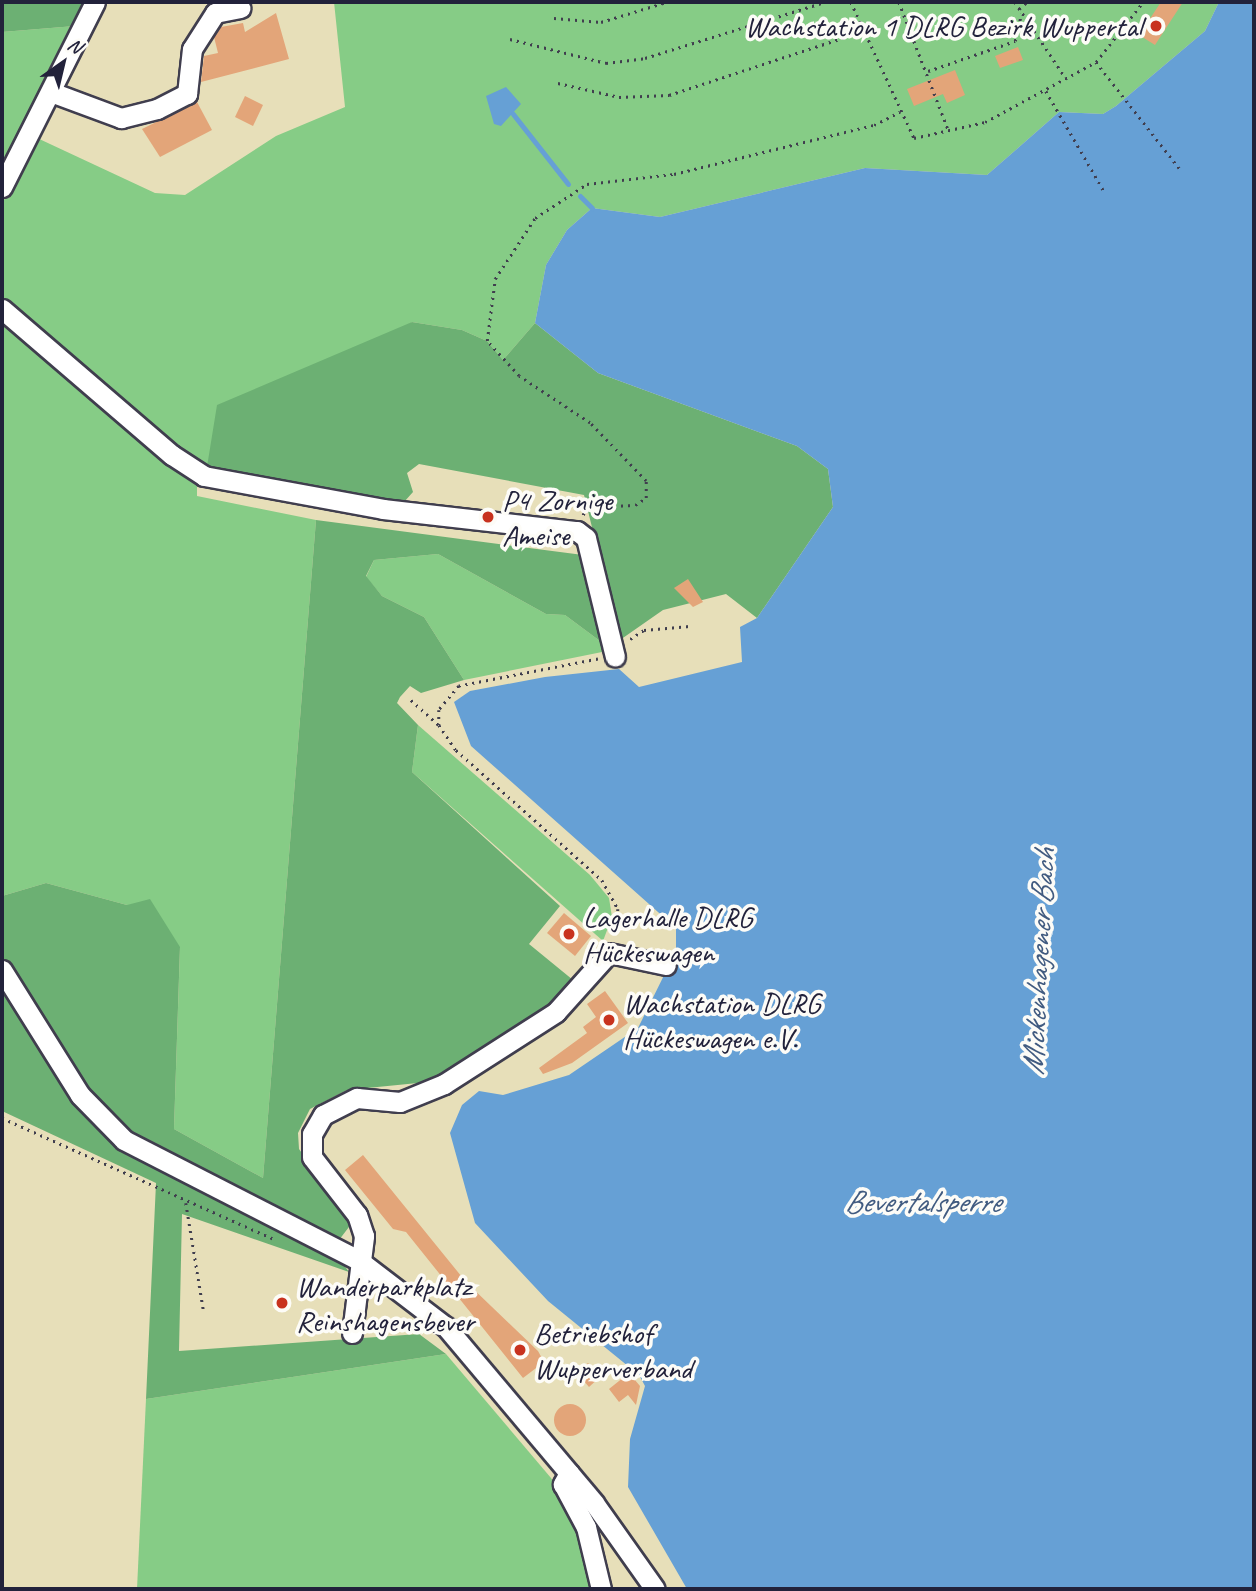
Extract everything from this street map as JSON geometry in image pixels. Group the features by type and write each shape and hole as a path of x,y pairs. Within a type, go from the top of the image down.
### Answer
{"street":[{"path":"2,187 95,2"},
{"path":"51,92 121,118 157,109 187,94 192,49 215,13 242,8"},
{"path":"2,309 172,455 204,476 383,509 577,531 586,538 614,653"},
{"path":"352,1333 362,1224 312,1157 312,1134 323,1115 357,1098 400,1102 444,1084 556,1012 609,953 666,965"},
{"path":"2,970 80,1095 124,1140 357,1259 446,1327 569,1473 655,1589"},
{"path":"569,1473 563,1484 589,1538 601,1589"}],"path":[{"path":"554,18 601,22 667,2"},
{"path":"510,39 606,62 632,60 825,2"},
{"path":"851,2 914,138 985,122 1046,91 1065,77 1096,61 1143,2"},
{"path":"900,2 948,130"},
{"path":"1015,2 1065,77"},
{"path":"928,71 1015,41 1020,11 1027,2"},
{"path":"558,83 618,97 669,95 864,31"},
{"path":"1096,61 1180,169"},
{"path":"1046,91 1104,191"},
{"path":"577,531 586,508 635,505 646,498 646,481 590,424 519,376 487,341 484,325 506,261 535,218 565,192 587,184 674,174 874,125 900,112"},
{"path":"439,725 444,700 469,682 614,653 644,630 690,626"},
{"path":"411,700 439,725 456,750 605,883 621,920 609,953"},
{"path":"2,1118 186,1203 204,1313"}],"green space":[{"path":"2,2 86,2 75,26 2,32"},
{"path":"334,2 1219,2 1205,31 1116,106 1103,114 1059,112 987,175 865,168 660,217 592,208 567,230 546,265 535,323 503,360 487,341 462,330 412,322 206,473 2,303 2,204 35,137 155,193 185,195 276,136 345,107"},
{"path":"75,26 2,171 2,32"},
{"path":"2,318 197,479 197,496 316,520 263,1178 174,1129 180,948 127,905 46,883 2,896"},
{"path":"412,322 462,330 487,341 503,360 535,323 598,373 797,446 828,469 833,507 757,618 726,594 663,610 620,640 584,495 419,464 407,473 413,492 404,502 206,473 217,405"},
{"path":"316,520 583,555 612,650 565,615 546,614 438,554 374,560 366,576 382,596 424,617 464,680 421,693 410,686 400,697 397,703 418,725 412,772 560,906 529,944 573,980 550,1008 428,1082 347,1090 310,1109 298,1133 299,1149 352,1223 339,1240 139,1141 99,1106 68,1066 2,957 2,896 46,883 127,905 150,899 180,947 174,1129 263,1178"},
{"path":"438,554 546,614 565,615 612,650 464,680 424,617 382,596 366,577 374,560"},
{"path":"418,725 590,875 609,898 612,917 603,941 412,772"},
{"path":"2,988 63,1085 139,1157 341,1261 349,1272 182,1214 179,1351 419,1334 446,1354 146,1399 156,1183 2,1111"},
{"path":"446,1354 551,1478 575,1518 596,1589 137,1589 146,1399"}],"water":[{"name":"Bevertalsperre","path":"1219,2 1254,2 1254,1589 687,1589 628,1487 630,1439 645,1386 639,1375 548,1301 475,1223 450,1133 462,1105 479,1091 503,1095 569,1075 638,1028 676,951 676,928 471,746 454,702 470,691 545,677 619,669 639,687 742,662 740,627 757,618 833,507 828,469 797,446 598,373 535,323 546,265 567,230 592,208 660,217 865,168 987,175 1059,112 1103,114 1116,106 1205,31"},
{"path":"506,87 521,104 501,126 494,124 486,96"}],"building":[{"name":"Wachstation 1 DLRG Bezirk Wuppertal","path":"1161,2 1183,2 1155,45 1139,35"},
{"path":"276,13 289,59 201,82 204,56 218,53 214,37 221,27 243,23 245,32"},
{"path":"1018,47 1023,60 1000,68 995,56"},
{"path":"955,70 965,95 947,103 943,94 914,106 907,89"},
{"path":"245,96 263,105 253,126 235,117"},
{"path":"197,102 212,130 160,157 142,129"},
{"path":"688,579 703,602 693,607 674,588"},
{"name":"Lagerhalle DLRG Hückeswagen","path":"564,913 591,936 575,956 547,933"},
{"name":"Wachstation DLRG Hückeswagen e.V.","path":"605,991 628,1023 572,1063 543,1074 539,1068 587,1033 583,1027 596,1017 587,1004"},
{"path":"363,1155 466,1282 538,1351 544,1362 523,1378 406,1232 393,1229 345,1170"},
{"path":"588,1363 600,1377 589,1387 577,1373"},
{"path":"629,1373 640,1386 636,1405 628,1395 619,1402 609,1389"},
{"path":"570,1404 581,1409 586,1420 581,1431 570,1436 559,1431 554,1420 559,1409"}],"waterway":[{"path":"513,114 568,184"},
{"path":"580,196 592,208"}],"place":[{"name":"Wachstation 1 DLRG Bezirk Wuppertal","path":"1156,26"},
{"name":"P4 Zornige Ameise","path":"488,517"},
{"name":"Lagerhalle DLRG Hückeswagen","path":"569,934"},
{"name":"Wachstation DLRG Hückeswagen e.V.","path":"609,1020"},
{"name":"Wanderparkplatz Reinshagensbever","path":"282,1303"},
{"name":"Betriebshof Wupperverband","path":"520,1350"}],"water label":[{"name":"Mickenhagener Bach","path":"1039,962"}]}
